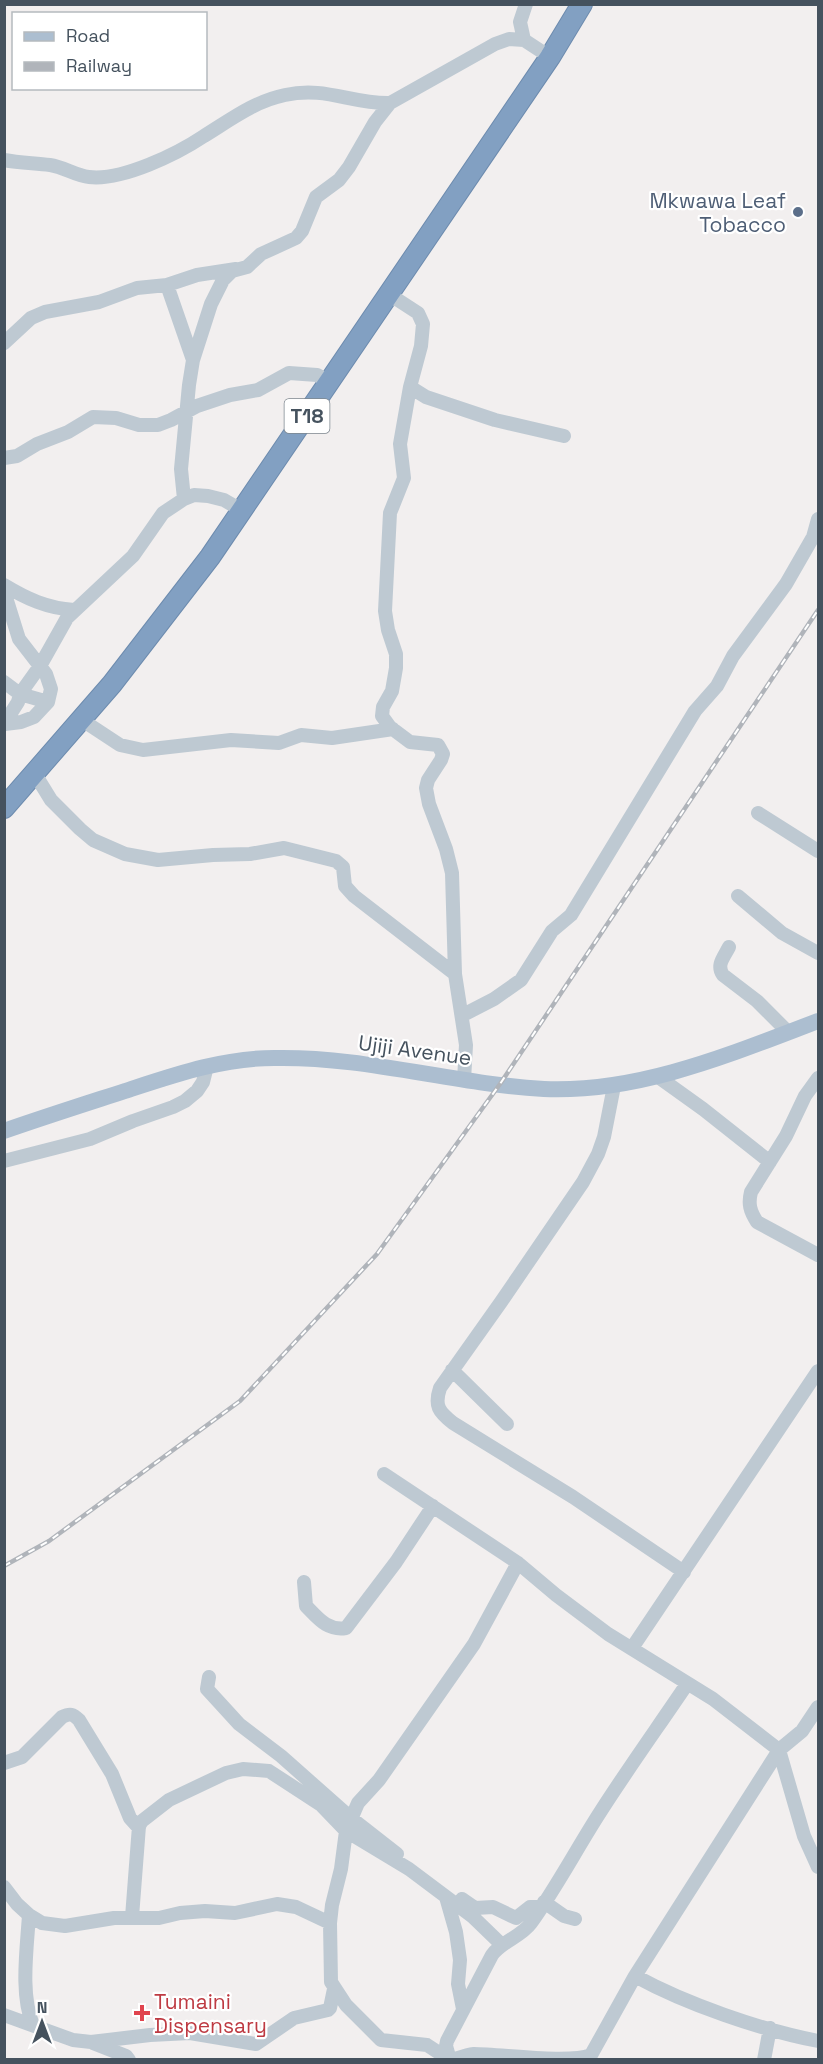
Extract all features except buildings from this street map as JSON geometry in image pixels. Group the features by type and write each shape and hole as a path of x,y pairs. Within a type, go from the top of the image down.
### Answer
{"highway":[{"name":"T18","path":"4,808 82,720 178,602 243,511 550,57 582,4"}],"main road":[{"name":"Ujiji Avenue","path":"4,1131 207,1066 274,1058 366,1065 464,1080 545,1089 614,1086 657,1076 819,1021"}],"street":[{"path":"524,40 520,22 525,4"},
{"path":"184,499 181,469 185,411 193,360 216,291 232,271 247,267 261,254 296,238 302,231 316,197 339,180 375,122 390,103 495,44 509,39 524,40 550,57"},
{"path":"4,160 51,165 87,177 115,177 178,151 257,104 272,98 287,94 318,92 366,102 390,103"},
{"path":"4,343 37,314 99,302 143,286 167,285 197,275 247,267"},
{"path":"167,285 193,360"},
{"path":"387,296 418,313 423,324 400,444 404,478 390,513 385,597 386,622 396,654 396,668 392,691 383,707 382,716 393,729 414,743 438,745 443,754 426,788 429,804 451,863 455,974 466,1045 464,1080"},
{"path":"4,458 17,456 37,444 68,432 93,417 109,417 148,426 171,420 185,411 217,399 258,390 289,374 317,375 330,382"},
{"path":"410,387 426,397 495,420 564,436"},
{"path":"5,724 20,694 62,625 74,610 133,556 163,513 194,495 225,500 243,511"},
{"path":"463,1015 494,999 521,980 552,931 572,915 695,711 717,686 733,656 786,584 813,537 819,519"},
{"path":"4,585 40,604 74,610"},
{"path":"4,591 19,639 50,681 51,696 42,710 27,721 5,724"},
{"path":"4,682 20,694 48,702"},
{"path":"82,720 120,745 143,750 231,740 279,742 301,735 332,738 393,729"},
{"path":"35,774 51,800 80,829 93,840 125,854 158,860 250,854 284,848 336,861 343,867 345,886 354,896 455,974"},
{"path":"758,813 819,851"},
{"path":"738,896 782,933 819,953"},
{"path":"729,947 719,970 757,1000 788,1032"},
{"path":"4,1161 90,1139 186,1101 203,1082 207,1066"},
{"path":"657,1076 770,1162"},
{"path":"818,1081 805,1096 786,1136 751,1192 749,1203 751,1213 757,1222 819,1255"},
{"path":"614,1086 604,1137 583,1182 440,1388 436,1398 437,1405 442,1415 589,1507 684,1572"},
{"path":"452,1370 507,1424"},
{"path":"632,1648 819,1371"},
{"path":"384,1474 518,1563 608,1634 713,1699 779,1750 804,1836 819,1867"},
{"path":"304,1582 306,1606 328,1627 346,1628 396,1562 433,1506"},
{"path":"4,2015 73,2040 91,2042 190,2033 256,2044 294,2018 328,2010 334,1989 330,1970 330,1923 348,1825 358,1803 379,1780 474,1644 518,1563"},
{"path":"209,1677 207,1689 239,1724 281,1756 348,1825 475,1908 493,1907 516,1918 530,1907 542,1905 575,1919"},
{"path":"450,2060 447,2041 492,1955 502,1945 522,1933 558,1885 600,1814 687,1684"},
{"path":"334,1989 366,2027 381,2040 427,2045 450,2060 472,2054 528,2059 590,2057 635,1976 779,1750 802,1731 819,1707"},
{"path":"4,1762 22,1757 62,1717 74,1716 79,1720 107,1766 130,1818 139,1828"},
{"path":"132,1917 139,1828 142,1821 169,1800 225,1773 243,1769 262,1769 269,1771 321,1805 409,1869 473,1917 502,1945"},
{"path":"4,1887 29,1915 42,1923 64,1926 114,1918 159,1918 205,1911 235,1912 278,1904 296,1907 330,1923"},
{"path":"446,1897 456,1932 460,1960 458,1984 463,2009"},
{"path":"29,1915 26,1983 28,2006 33,2025"},
{"path":"635,1976 676,1996 736,2018 819,2041"},
{"path":"764,2060 770,2028"},
{"path":"91,2042 126,2056 129,2060"}],"railway":[{"path":"4,1566 49,1541 240,1401 377,1254 500,1084 818,610"}],"place":[{"name":"Mkwawa Leaf Tobacco","path":"798,212"},
{"name":"Tumaini Dispensary","path":"142,2013"}]}
